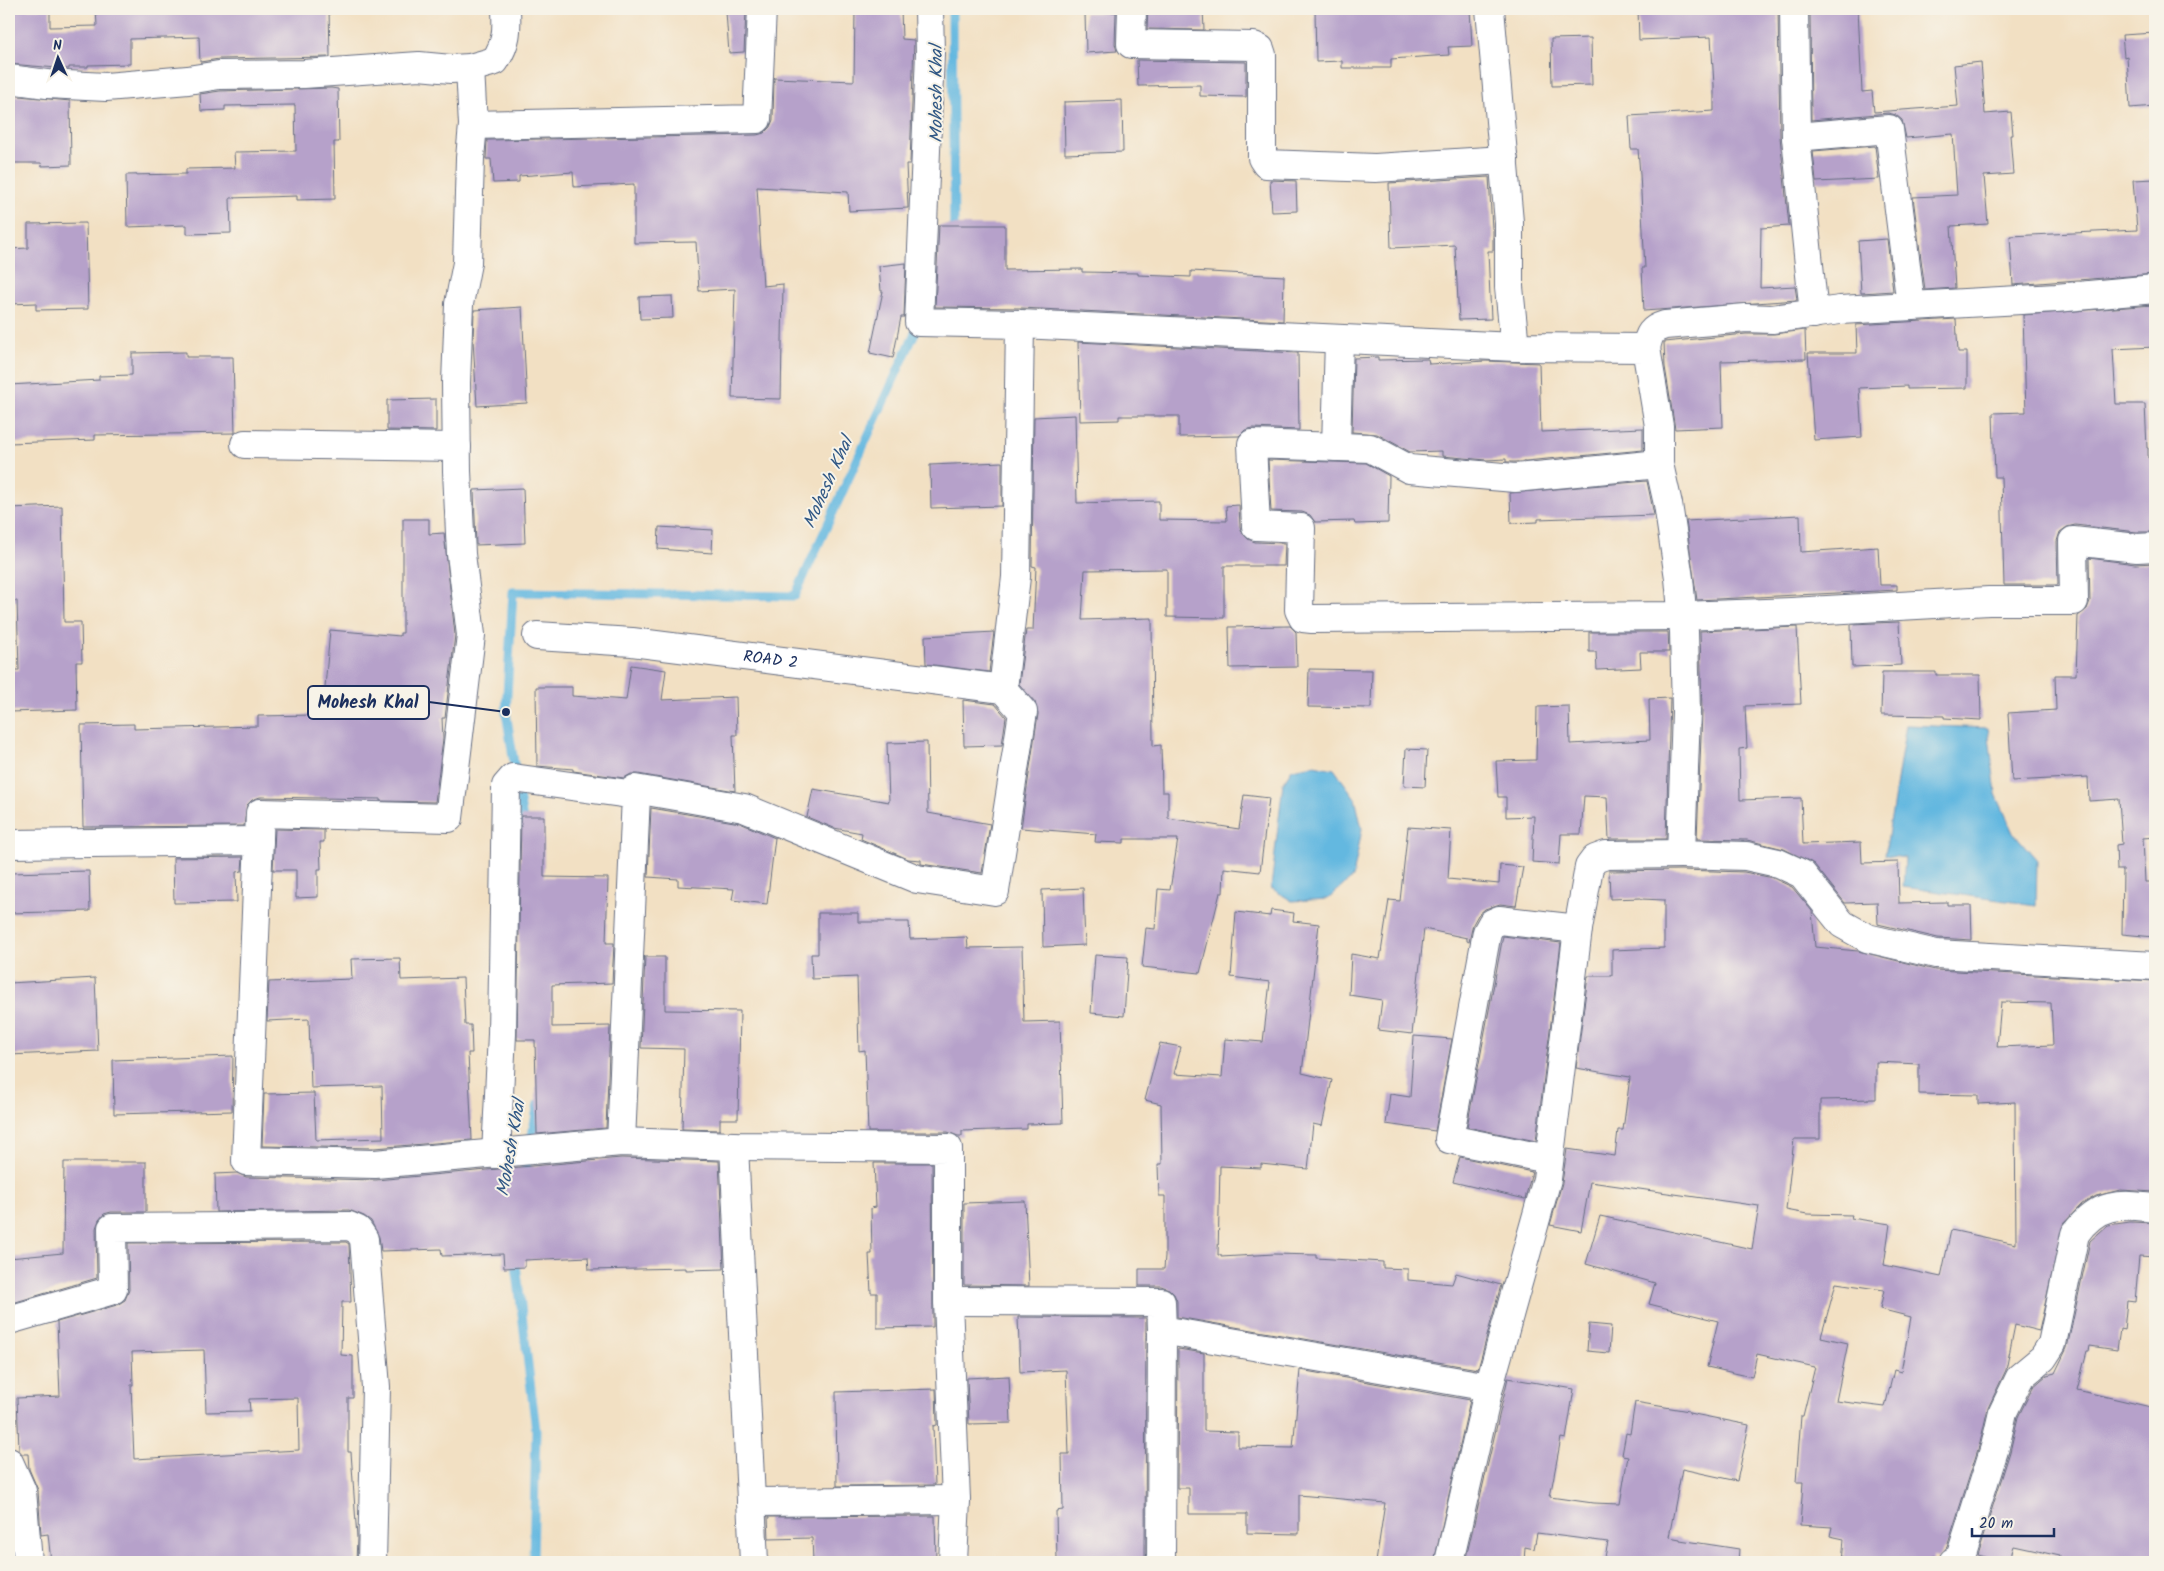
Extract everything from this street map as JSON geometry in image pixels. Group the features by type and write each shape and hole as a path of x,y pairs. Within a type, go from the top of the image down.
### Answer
{"street":[{"path":"9,79 47,84 106,87 188,80 219,75 304,74 420,66 470,68 495,61 504,47 506,9"},
{"path":"473,125 757,119 762,9"},
{"path":"929,9 930,53 919,322 1020,324 1515,347 1646,348"},
{"path":"1132,9 1131,44 1254,46 1260,49 1262,55 1262,158 1266,164 1375,168 1504,160"},
{"path":"1490,9 1509,222 1509,286 1515,347"},
{"path":"1794,9 1796,137 1814,314"},
{"path":"470,68 473,125 470,158 467,263 459,304 457,447 461,554 471,635 449,818 260,813 246,1161 375,1164 621,1142 734,1146 948,1148 948,1301 956,1500 953,1562"},
{"path":"1796,137 1889,129 1911,306"},
{"path":"1681,854 1686,712 1684,632 1681,616 1679,578 1659,464 1659,426 1646,348 1649,333 1654,328 1665,325 1814,314 1840,310 2056,298 2155,289"},
{"path":"621,1142 636,789 744,808 916,878 995,891 1023,712 1003,688 1016,577 1020,324"},
{"path":"1336,447 1339,339"},
{"path":"245,444 457,447"},
{"path":"1659,464 1515,478 1409,470 1370,448 1252,444 1256,526 1301,528 1299,610 1304,618 1681,616 1989,601 2074,601 2073,541 2137,548 2155,547"},
{"name":"ROAD 2","path":"537,636 632,642 1003,688"},
{"path":"496,1154 502,1034 506,786 513,778 636,795"},
{"path":"9,844 259,840"},
{"path":"1449,1562 1489,1387 1547,1179 1578,929 1589,867 1595,859 1606,855 1681,854 1746,856 1778,863 1802,874 1842,924 1867,938 1936,954 2155,966"},
{"path":"1548,1159 1449,1139 1486,932 1492,923 1499,920 1578,929"},
{"path":"734,1146 754,1562"},
{"path":"1953,1562 1960,1558 1995,1447 2003,1412 2020,1378 2043,1358 2052,1344 2075,1234 2086,1219 2102,1209 2126,1205 2155,1208"},
{"path":"9,1320 113,1290 112,1228 349,1226 358,1230 364,1239 376,1387 372,1562"},
{"path":"948,1301 1161,1302 1161,1562"},
{"path":"1162,1330 1489,1387"},
{"path":"9,1462 22,1491 28,1562"},
{"path":"751,1502 956,1500"}],"water":[{"path":"1906,725 1988,728 1996,794 2013,832 2037,860 2036,905 1903,887 1905,858 1885,855"},
{"path":"1314,765 1334,769 1355,798 1362,829 1353,877 1328,899 1292,901 1271,888 1283,783 1292,769"}],"building":[{"path":"9,9 50,9 50,27 97,26 96,9 329,9 330,57 219,59 200,62 199,37 130,39 130,64 88,65 88,67 69,67 69,69 9,64"},
{"path":"855,9 901,9 902,39 914,40 910,164 906,164 908,208 849,211 848,192 757,187 763,286 783,284 781,399 732,398 735,289 699,291 696,242 634,243 634,184 574,187 573,172 519,176 519,182 493,183 491,159 486,159 487,140 757,135 764,133 770,127 773,120 774,78 854,81"},
{"path":"1148,9 1203,9 1204,30 1147,29"},
{"path":"1315,9 1470,9 1472,46 1448,47 1449,55 1391,59 1391,68 1342,68 1342,61 1316,62"},
{"path":"1638,9 1778,9 1780,137 1789,226 1761,228 1760,288 1795,286 1797,300 1644,311 1642,268 1645,268 1640,174 1638,149 1631,149 1629,116 1714,111 1714,85 1711,37 1639,40"},
{"path":"1810,9 1858,9 1862,92 1872,91 1874,112 1958,106 1954,65 1981,62 1985,114 2011,112 2013,135 2010,135 2013,174 1984,176 1988,224 1951,226 1955,288 1925,290 1913,197 1957,195 1953,134 1906,138 1902,120 1896,115 1888,113 1811,120"},
{"path":"746,11 744,52 729,53 726,12"},
{"path":"1116,12 1115,44 1117,51 1086,53 1085,13"},
{"path":"2155,33 2155,106 2130,108 2127,56 2124,57 2122,35"},
{"path":"1591,38 1592,85 1552,86 1551,39"},
{"path":"1137,60 1246,62 1246,97 1200,96 1200,85 1138,86"},
{"path":"338,89 339,142 334,142 335,199 297,200 297,196 230,198 231,233 187,234 187,225 127,227 126,175 186,174 186,169 235,168 234,152 296,151 295,105 225,106 225,110 201,111 200,94 220,91"},
{"path":"9,95 70,101 71,165 42,166 41,163 10,163"},
{"path":"1122,100 1123,152 1065,154 1064,102"},
{"path":"1875,146 1879,179 1816,182 1813,151"},
{"path":"1489,177 1493,228 1493,251 1488,251 1491,319 1459,320 1455,245 1391,248 1389,183"},
{"path":"2155,179 2155,274 2013,285 2010,236 2137,230 2133,180"},
{"path":"1270,180 1296,181 1297,211 1272,212"},
{"path":"86,223 88,309 36,310 36,303 9,304 9,249 28,248 28,224"},
{"path":"939,225 1005,225 1005,270 1082,269 1082,272 1138,273 1138,275 1191,277 1191,271 1284,276 1283,321 1021,308 935,307"},
{"path":"1887,239 1893,291 1861,293 1858,241"},
{"path":"906,263 904,317 901,317 893,358 870,353 883,291 881,291 879,266"},
{"path":"672,296 673,318 640,319 639,297"},
{"path":"2153,305 2155,347 2113,349 2116,404 2145,404 2148,458 2155,458 2155,532 2137,532 2075,525 2067,527 2060,532 2057,541 2058,585 2004,585 2001,477 1995,477 1993,413 2026,412 2023,315"},
{"path":"522,307 527,403 477,406 473,340 474,310"},
{"path":"1956,319 1958,352 1967,352 1967,388 1907,389 1907,386 1859,388 1862,437 1814,440 1808,353 1857,353 1856,325"},
{"path":"1805,330 1806,359 1721,361 1723,427 1675,429 1665,367 1664,342"},
{"path":"1078,342 1298,353 1299,430 1253,428 1245,430 1239,436 1179,437 1179,416 1119,416 1119,420 1080,421"},
{"path":"186,352 186,357 233,357 235,433 95,435 95,440 9,443 9,385 99,380 99,376 132,375 132,353"},
{"path":"1378,357 1378,360 1428,359 1429,364 1486,361 1539,363 1541,432 1643,428 1643,450 1506,462 1506,459 1486,460 1442,456 1442,451 1410,452 1377,434 1352,432 1354,358"},
{"path":"436,399 436,431 387,430 387,400"},
{"path":"1075,415 1077,503 1159,501 1159,520 1227,521 1226,506 1239,505 1240,527 1248,539 1255,542 1285,543 1284,566 1224,566 1224,618 1167,617 1167,569 1085,570 1082,620 1152,618 1153,746 1161,745 1162,792 1168,792 1168,818 1239,829 1244,795 1269,798 1260,872 1224,868 1223,893 1220,893 1200,973 1142,967 1146,928 1155,929 1158,889 1170,890 1178,839 1124,839 1124,843 1095,842 1096,834 1021,828 1038,714 1035,702 1019,684 1026,630 1033,630 1036,567 1032,566 1034,417"},
{"path":"1268,460 1366,463 1389,476 1388,523 1355,524 1354,521 1315,522 1310,515 1302,512 1271,511"},
{"path":"1002,462 1002,506 931,508 930,465"},
{"path":"1647,481 1654,515 1538,519 1538,522 1511,523 1510,493"},
{"path":"523,488 525,543 476,545 474,490"},
{"path":"62,506 64,622 81,622 82,662 76,662 77,710 9,712 9,670 19,670 17,601 9,601 9,508"},
{"path":"1800,515 1801,552 1878,547 1880,585 1897,585 1897,590 1697,600 1686,521"},
{"path":"403,519 429,519 429,534 444,533 455,635 445,718 442,718 443,739 435,802 260,797 252,800 247,805 244,826 83,827 81,725 134,724 134,729 258,726 258,716 314,715 314,710 323,710 330,630 400,636 400,633 403,633"},
{"path":"659,527 713,530 712,553 658,549"},
{"path":"2089,558 2135,564 2155,563 2155,837 2143,838 2145,882 2155,882 2155,904 2153,904 2154,937 2122,934 2123,870 2117,870 2116,845 2122,844 2119,799 2089,801 2088,777 2012,781 2008,713 2056,710 2055,675 2076,675 2078,616 2087,609 2090,601"},
{"path":"1899,622 1901,665 1852,667 1851,624"},
{"path":"1290,626 1296,632 1297,667 1230,668 1229,627"},
{"path":"1797,627 1801,704 1745,706 1747,748 1739,749 1740,800 1801,798 1803,844 1861,842 1862,863 1898,862 1899,903 1947,902 1947,905 1971,905 1972,940 1938,938 1878,924 1877,902 1845,903 1814,864 1784,849 1747,840 1697,839 1702,712 1700,631"},
{"path":"994,632 989,672 926,664 925,636"},
{"path":"1589,632 1668,632 1669,652 1640,652 1641,668 1597,670 1596,652 1589,652"},
{"path":"631,665 666,670 662,700 736,697 737,735 733,735 735,791 638,774 631,774 624,778 573,771 573,769 537,766 536,687 572,687 572,696 626,700"},
{"path":"1309,669 1372,670 1371,708 1308,707"},
{"path":"1882,672 1936,672 1936,675 1980,675 1981,720 1944,718 1944,716 1881,715"},
{"path":"1670,698 1666,839 1609,839 1607,797 1584,796 1581,834 1561,834 1559,864 1532,862 1534,816 1506,817 1506,797 1498,797 1496,761 1536,760 1537,707 1569,706 1570,744 1650,740 1649,699"},
{"path":"963,700 995,704 1006,717 1002,745 964,746"},
{"path":"927,742 928,813 990,824 982,873 921,864 921,860 908,859 861,839 862,833 834,828 807,817 813,789 889,802 887,743"},
{"path":"1406,749 1427,750 1425,787 1404,786"},
{"path":"651,808 740,823 775,838 767,904 732,900 734,889 678,886 678,879 648,877"},
{"path":"521,816 544,816 544,877 608,878 606,943 614,943 612,983 552,985 552,1027 610,1026 606,1128 537,1134 535,1040 517,1040"},
{"path":"1408,827 1451,830 1448,879 1499,884 1500,865 1523,867 1516,906 1500,904 1485,909 1478,915 1473,924 1469,942 1467,938 1424,929 1412,1034 1378,1030 1382,1000 1349,995 1351,954 1380,959 1389,900 1400,901"},
{"path":"275,829 324,830 324,842 320,842 321,869 318,869 318,897 296,898 296,870 273,870"},
{"path":"243,857 242,871 236,872 237,902 174,903 173,858"},
{"path":"1681,870 1744,872 1773,878 1792,887 1812,911 1815,947 1858,951 1935,970 2155,981 2155,1192 2120,1190 2096,1196 2082,1204 2063,1224 2039,1331 2015,1325 2006,1370 1988,1408 1980,1443 1947,1547 1939,1557 1933,1556 1933,1562 1842,1562 1844,1539 1830,1536 1832,1527 1800,1525 1803,1482 1796,1482 1801,1416 1803,1416 1815,1367 1757,1354 1752,1377 1707,1367 1718,1321 1649,1304 1655,1283 1586,1264 1600,1216 1752,1249 1759,1206 1590,1182 1581,1231 1550,1225 1562,1183 1567,1149 1615,1156 1618,1130 1623,1130 1630,1077 1576,1068 1588,976 1612,976 1612,950 1664,948 1664,900 1641,898 1610,899 1609,871","holes":["2001,1002 2051,1003 2053,1045 1997,1047","1876,1062 1919,1064 1919,1094 1978,1095 1978,1104 2015,1102 2016,1244 1951,1230 1941,1277 1884,1265 1890,1224 1851,1218 1852,1215 1807,1214 1786,1210 1794,1139 1820,1139 1820,1100 1876,1099","1836,1283 1884,1290 1880,1309 1911,1317 1901,1372 1894,1370 1885,1407 1836,1401 1848,1343 1821,1337"]},
{"path":"89,871 90,911 9,913 9,873"},
{"path":"1083,888 1085,945 1043,947 1042,890"},
{"path":"1271,910 1294,913 1293,921 1319,924 1302,1073 1332,1080 1322,1126 1313,1124 1308,1169 1261,1164 1261,1168 1220,1166 1218,1255 1221,1255 1221,1257 1274,1254 1316,1255 1316,1258 1383,1262 1383,1268 1408,1269 1408,1280 1452,1284 1456,1273 1501,1285 1478,1369 1177,1317 1177,1301 1169,1289 1161,1286 1139,1286 1139,1269 1164,1269 1165,1196 1159,1196 1158,1164 1162,1164 1161,1104 1145,1100 1160,1043 1181,1047 1174,1074 1222,1077 1225,1039 1263,1042 1270,982 1231,977 1236,912 1270,916"},
{"path":"818,913 858,913 858,922 909,922 910,939 967,937 968,948 1022,947 1024,1022 1060,1021 1063,1123 1027,1124 1027,1129 962,1131 962,1136 948,1132 868,1132 865,1050 859,1051 857,977 812,979 811,954 818,954"},
{"path":"1503,936 1561,943 1536,1141 1467,1127"},
{"path":"1095,955 1128,957 1124,1016 1091,1013"},
{"path":"645,957 665,957 665,1010 740,1011 738,1119 720,1119 720,1130 682,1129 684,1049 641,1048"},
{"path":"400,958 401,980 463,978 465,1025 471,1025 472,1053 468,1053 472,1140 374,1148 262,1146 264,1094 314,1093 316,1140 383,1138 382,1086 311,1088 309,1019 267,1021 269,982 352,979 351,959"},
{"path":"95,978 98,1051 9,1055 9,983"},
{"path":"1414,1036 1452,1039 1435,1131 1386,1124 1390,1094 1410,1097"},
{"path":"233,1056 232,1111 114,1114 113,1060"},
{"path":"1460,1157 1532,1172 1525,1199 1453,1182"},
{"path":"621,1158 719,1161 724,1269 589,1270 588,1257 525,1260 525,1267 504,1268 503,1254 442,1256 441,1249 381,1251 379,1237 371,1221 349,1210 216,1212 215,1174 237,1173 246,1177 376,1180"},
{"path":"64,1162 146,1162 146,1212 111,1212 104,1214 99,1220 96,1228 97,1278 9,1304 9,1258 63,1253"},
{"path":"874,1163 932,1163 933,1327 877,1328 877,1293 871,1293 869,1254 872,1254 871,1208 876,1207"},
{"path":"1025,1201 1029,1286 964,1285 964,1203"},
{"path":"2130,1222 2155,1223 2155,1257 2139,1256 2135,1302 2127,1301 2124,1330 2120,1329 2117,1350 2090,1346 2077,1390 2155,1408 2155,1562 2059,1562 2060,1556 2014,1546 2009,1562 1999,1562 1977,1556 2010,1452 2018,1417 2033,1387 2047,1375 2055,1373 2067,1348 2090,1241 2108,1225"},
{"path":"346,1242 349,1244 351,1302 342,1302 341,1355 353,1356 353,1398 348,1398 348,1452 351,1452 357,1538 356,1562 51,1562 48,1534 41,1535 38,1490 29,1469 28,1454 22,1454 19,1450 17,1398 60,1396 57,1322 117,1305 125,1300 129,1290 128,1243","holes":["204,1350 206,1412 250,1411 249,1399 298,1398 299,1450 134,1459 131,1385 133,1385 132,1352"]},
{"path":"1018,1317 1146,1318 1145,1562 1057,1562 1056,1511 1063,1510 1062,1454 1069,1454 1066,1370 1020,1372"},
{"path":"1589,1324 1611,1326 1609,1353 1587,1351"},
{"path":"1178,1349 1204,1353 1204,1431 1238,1432 1238,1447 1293,1448 1300,1370 1470,1400 1434,1562 1376,1562 1385,1503 1299,1495 1299,1534 1247,1533 1247,1514 1189,1514 1189,1488 1177,1488"},
{"path":"1009,1376 1011,1423 969,1424 967,1378"},
{"path":"1508,1378 1574,1389 1566,1439 1561,1438 1550,1497 1593,1503 1620,1504 1628,1456 1622,1455 1626,1433 1630,1434 1635,1402 1689,1411 1689,1413 1749,1425 1737,1481 1682,1469 1669,1537 1739,1549 1738,1562 1604,1562 1608,1542 1537,1533 1534,1549 1525,1547 1524,1562 1465,1562"},
{"path":"936,1389 937,1425 933,1426 935,1485 837,1486 836,1392"},
{"path":"935,1516 936,1562 813,1562 812,1538 769,1539 768,1517"}],"waterway":[{"name":"Mohesh Khal","path":"952,9 954,236"},
{"name":"Mohesh Khal","path":"524,827 506,712 513,592 795,596 919,324"},
{"name":"Mohesh Khal","path":"524,1177 538,1104"},
{"name":"Mohesh Khal","path":"515,1256 536,1430 533,1562"}],"place":[{"name":"Mohesh Khal","path":"506,712"}]}
